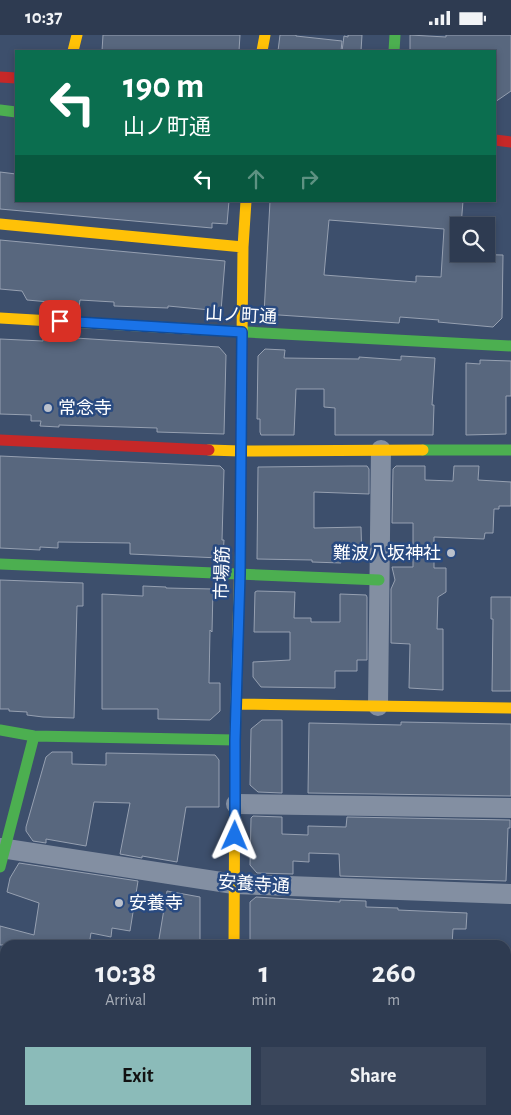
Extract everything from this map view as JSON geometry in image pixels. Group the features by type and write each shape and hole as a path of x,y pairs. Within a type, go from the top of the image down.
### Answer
{"street":[{"path":"73,50 77,35"},
{"path":"262,50 265,35"},
{"path":"394,50 395,35"},
{"path":"0,77 15,78"},
{"path":"0,110 15,111"},
{"path":"496,140 511,142"},
{"name":"市場筋","path":"234,940 235,740 240,574 243,247 246,202"},
{"path":"0,225 243,247"},
{"name":"山ノ町通","path":"0,318 511,346"},
{"path":"0,440 240,451 511,450"},
{"path":"378,706 382,449"},
{"path":"0,564 380,580"},
{"path":"236,704 511,708"},
{"path":"0,731 34,736 235,740"},
{"path":"2,855 34,736"},
{"path":"236,804 511,808"},
{"name":"安養寺通","path":"2,855 234,885 511,894"}],"building":[{"path":"103,35 240,35 239,50 102,50"},
{"path":"280,35 296,35 342,41 341,50 278,50"},
{"path":"348,35 362,35 361,50 342,50 344,36 348,37"},
{"path":"410,35 446,37 446,35 511,35 511,91 496,101 496,50 410,50"},
{"path":"0,172 15,174 15,202 229,202 227,224 212,223 212,228 0,209"},
{"path":"270,202 463,202 462,217 450,217 450,262 495,262 495,255 503,255 502,318 493,327 400,317 399,323 264,314","holes":["329,220 444,229 441,277 416,276 416,282 324,275"]},
{"path":"0,240 225,261 221,311 168,306 168,308 114,306 114,302 80,300 79,307 61,306 61,303 27,300 22,291 0,289"},
{"path":"43,336 219,347 226,355 224,434 157,432 157,428 40,426 41,421 31,421 31,415 0,414 0,339 43,341"},
{"path":"265,349 285,350 284,358 359,359 359,357 401,360 401,356 435,358 432,405 434,405 433,435 335,435 335,408 324,407 324,389 296,389 294,435 261,435 260,419 257,419 258,356"},
{"path":"480,360 511,361 511,396 506,396 506,434 466,435 466,363 480,364"},
{"path":"0,456 220,466 224,470 223,555 220,558 130,554 130,543 58,542 58,548 40,547 40,550 0,548"},
{"path":"367,466 369,469 369,494 314,492 314,528 361,527 362,561 340,561 341,563 312,562 312,560 257,559 258,467"},
{"path":"396,466 425,466 425,480 453,481 454,466 479,466 478,480 511,482 511,506 499,506 499,509 494,509 493,533 485,533 484,539 434,537 434,568 446,568 446,592 438,597 437,629 443,629 443,690 409,688 410,644 391,643 391,589 395,580 392,567 413,567 413,523 392,523 393,469"},
{"path":"0,580 83,583 83,606 77,606 74,718 43,717 27,715 27,712 0,709"},
{"path":"143,586 213,589 209,683 220,683 220,711 210,720 158,719 158,709 102,709 102,594 143,596"},
{"path":"255,592 295,592 294,618 311,618 311,622 340,622 340,594 366,595 367,660 357,660 357,671 335,671 335,688 261,687 253,677 253,662 290,660 290,632 254,632"},
{"path":"491,597 511,597 511,691 492,691 493,619 491,619"},
{"path":"262,720 282,720 282,793 258,792 250,785 251,729"},
{"path":"401,722 511,724 511,796 308,793 309,723 401,725"},
{"path":"52,752 72,752 72,764 106,765 106,753 215,755 219,760 219,807 186,807 177,862 120,854 130,803 94,802 86,846 46,839 46,843 33,841 26,831 26,827 46,757"},
{"path":"253,816 282,817 282,834 308,835 308,826 346,827 347,817 510,820 506,881 340,876 339,854 309,853 309,862 293,861 293,874 257,873 250,865 251,818"},
{"path":"19,863 138,881 130,931 112,928 111,937 91,933 90,940 0,940 0,926 34,935 39,903 7,892 10,878"},
{"path":"167,891 200,897 200,940 159,940"},
{"path":"256,897 340,902 340,900 366,901 366,907 467,913 466,929 453,929 452,940 250,940 250,902"}],"traffic: fast":[{"path":"394,50 395,35"},
{"path":"0,110 15,112"},
{"path":"190,329 511,346"},
{"path":"423,450 511,450"},
{"path":"0,564 379,580"},
{"path":"0,730 34,736 235,740"},
{"path":"0,867 34,736"}],"traffic: slow":[{"path":"73,50 77,35"},
{"path":"262,50 265,35"},
{"path":"242,339 243,247 246,202"},
{"path":"0,224 243,247"},
{"path":"0,318 190,329"},
{"path":"209,450 423,450"},
{"path":"234,940 235,740 240,554"},
{"path":"236,704 511,708"}],"traffic: jam":[{"path":"0,77 15,78"},
{"path":"496,140 511,142"},
{"path":"240,554 242,339"},
{"path":"0,440 209,450"}],"place":[{"name":"常念寺","path":"48,408"},
{"name":"難波八坂神社","path":"451,553"},
{"name":"安養寺","path":"119,903"}],"route":[{"path":"60,321 242,332 235,836"}]}
